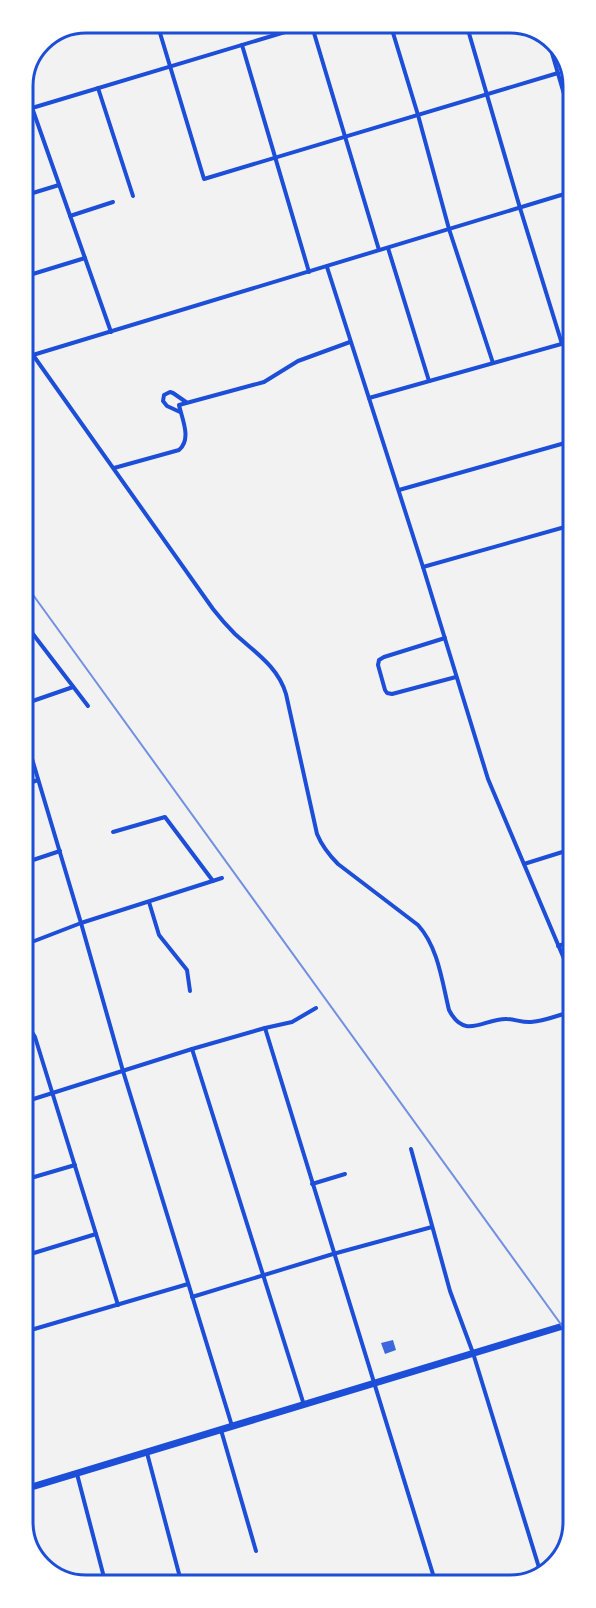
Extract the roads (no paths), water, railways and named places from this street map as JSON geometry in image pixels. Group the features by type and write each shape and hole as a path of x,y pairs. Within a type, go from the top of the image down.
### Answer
{"main road":[{"path":"33,1487 563,1326"}],"street":[{"path":"160,33 204,179 558,73"},
{"path":"33,108 280,33"},
{"path":"315,33 378,250"},
{"path":"393,33 449,229 493,363"},
{"path":"369,398 562,344 469,33"},
{"path":"242,45 309,272"},
{"path":"553,55 563,90"},
{"path":"98,88 133,196"},
{"path":"33,111 111,332"},
{"path":"33,193 59,185"},
{"path":"563,195 33,355 213,609 234,633 275,670 286,694 317,834 322,844 338,864 424,932 433,947 452,1016 462,1024 474,1027 508,1019 532,1022 563,1014"},
{"path":"70,216 113,202"},
{"path":"388,248 429,381"},
{"path":"33,274 85,258"},
{"path":"327,267 488,778 563,957"},
{"path":"114,468 183,447 186,436 179,405 264,382 298,361 350,342"},
{"path":"180,413 165,404 164,395 173,393 186,403"},
{"path":"399,490 563,444"},
{"path":"423,567 563,528"},
{"path":"33,634 88,706"},
{"path":"445,638 379,660 378,665 385,690 392,694 456,676"},
{"path":"33,701 73,687"},
{"path":"33,763 123,1071 233,1427"},
{"path":"33,782 38,780"},
{"path":"112,832 165,817 213,881"},
{"path":"33,860 60,851"},
{"path":"524,864 563,852"},
{"path":"33,942 81,923 222,878"},
{"path":"149,902 159,935 187,970 190,991"},
{"path":"558,946 563,944"},
{"path":"33,1100 265,1028 292,1022 316,1008"},
{"path":"265,1028 432,1575"},
{"path":"33,1034 118,1305"},
{"path":"192,1050 304,1406"},
{"path":"411,1149 450,1291 472,1353 539,1566"},
{"path":"33,1177 75,1165"},
{"path":"312,1184 345,1174"},
{"path":"192,1297 333,1254 432,1227"},
{"path":"33,1253 96,1234"},
{"path":"33,1329 188,1284"},
{"path":"221,1430 256,1551"},
{"path":"147,1452 179,1575"},
{"path":"77,1473 103,1575"}],"railway":[{"path":"33,595 563,1327"}]}
